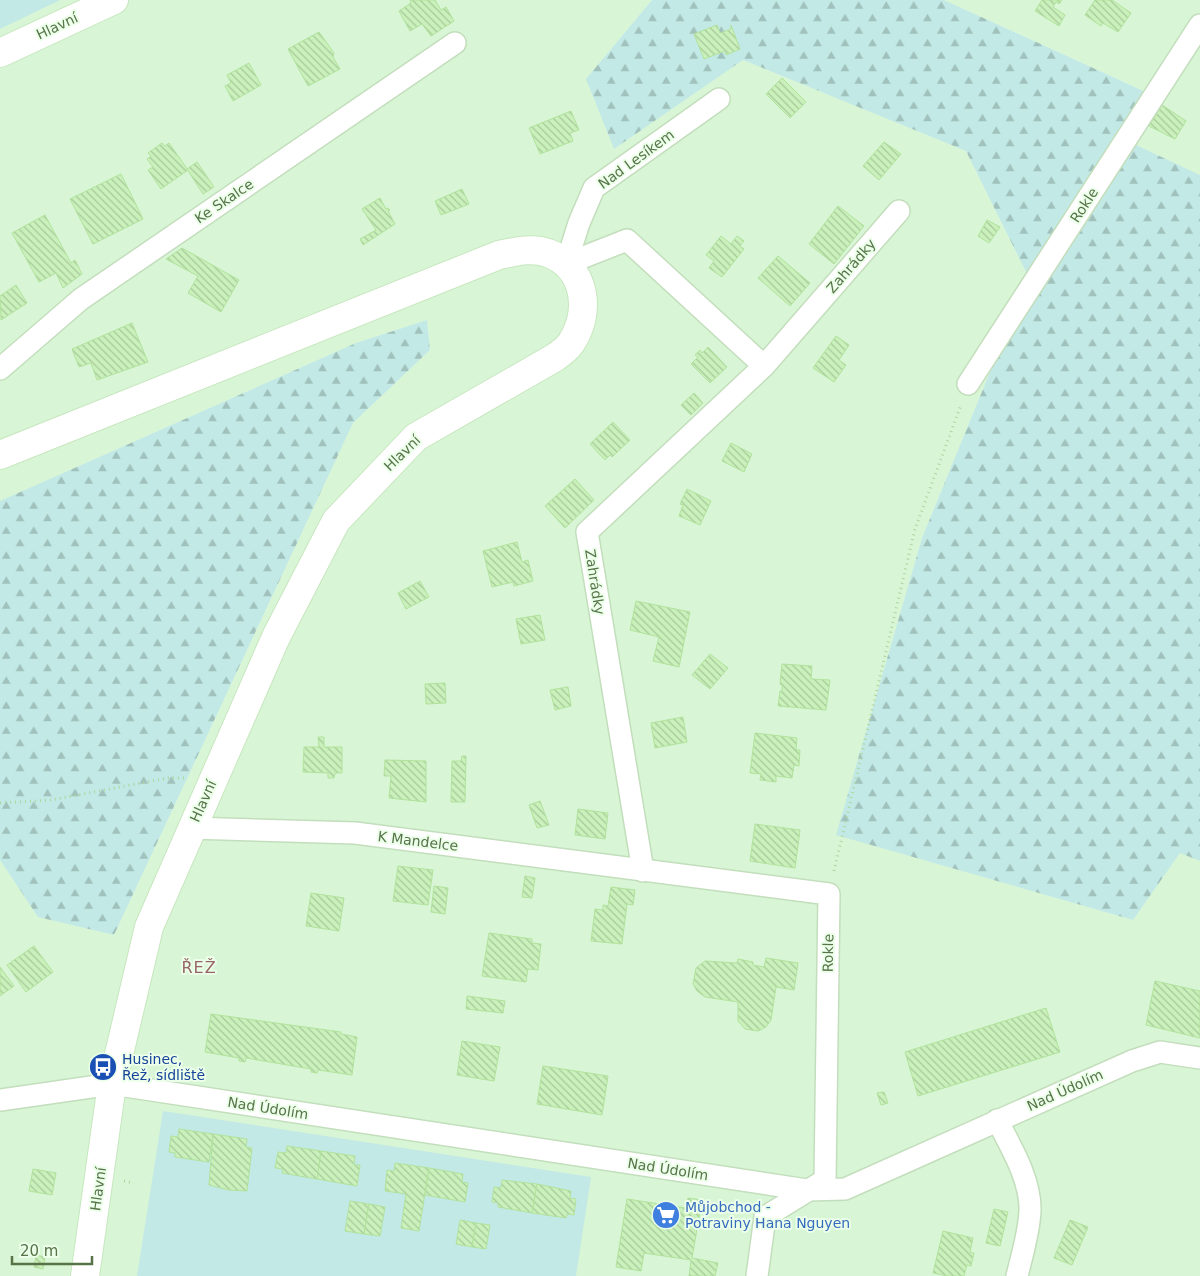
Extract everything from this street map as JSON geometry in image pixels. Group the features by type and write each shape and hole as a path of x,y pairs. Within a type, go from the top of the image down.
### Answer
{"street":[{"name":"Hlavní","path":"0,53 114,0"},
{"name":"Rokle","path":"968,384 1200,25"},
{"name":"Ke Skalce","path":"0,369 81,299 455,43"},
{"name":"Nad Lesíkem","path":"566,264 579,223 594,188 719,99"},
{"name":"Zahrádky","path":"643,871 587,532 764,366 899,211"},
{"path":"566,264 627,240 764,366"},
{"name":"Hlavní","path":"0,455 499,255 528,250 548,253 566,264 578,278 584,295 582,320 571,344 554,358 416,437 336,520 276,637 149,927 112,1084 85,1276"},
{"name":"K Mandelce","path":"191,828 355,833 643,871"},
{"path":"643,871 829,894"},
{"name":"Rokle","path":"807,1190 825,1180 829,894"},
{"name":"Nad Údolím","path":"0,1100 112,1084 807,1190 845,1189 1132,1061 1160,1052 1200,1058"},
{"path":"997,1120 1011,1147 1026,1186 1030,1210 1017,1276"},
{"path":"758,1276 765,1217 807,1190"}],"path":[{"path":"829,894 915,529 968,384"},
{"path":"0,803 51,800 168,778 195,778"}],"shaded area":[{"path":"0,0 652,0 586,79 614,149 743,60 966,151 1032,284 1150,94 944,0 1200,0 1200,175 1135,145 999,350 922,538 837,835 1133,920 1180,852 1200,861 1200,1276 0,1276 0,860 38,917 114,935 353,423 430,350 427,320 356,343 0,501"}],"green space":[{"path":"0,0 60,0 0,29"},
{"path":"652,0 944,0 1150,94 1032,284 966,151 743,60 614,149 586,79"},
{"path":"1136,145 1200,175 1200,861 1180,853 1133,920 836,835 922,538 999,350"},
{"path":"427,320 430,350 353,423 114,935 38,917 0,860 0,501 356,343"},
{"path":"163,1111 591,1177 576,1276 137,1276"}],"building":[{"path":"410,0 435,0 441,10 446,7 454,21 431,36 422,24 410,31 399,11 411,3"},
{"path":"1042,0 1062,0 1059,4 1056,2 1053,7 1065,15 1059,26 1035,11"},
{"path":"1095,0 1112,0 1131,13 1118,32 1103,23 1101,26 1085,15"},
{"path":"717,25 720,33 731,29 731,25 740,49 726,55 725,51 704,59 694,34"},
{"path":"319,32 334,53 333,57 340,69 308,86 288,49"},
{"path":"249,63 261,85 233,101 225,86 231,83 227,75"},
{"path":"782,78 806,102 790,118 766,94"},
{"path":"1162,105 1186,121 1175,139 1149,126"},
{"path":"571,111 579,130 570,133 573,141 540,154 529,128"},
{"path":"884,142 901,154 879,180 863,166"},
{"path":"162,143 165,146 169,143 188,170 161,189 148,170 153,167 147,159 151,156 148,153"},
{"path":"197,162 214,187 203,194 187,169"},
{"path":"121,174 143,219 93,244 70,199"},
{"path":"462,189 469,204 441,215 435,201"},
{"path":"380,198 386,209 390,210 388,211 395,224 363,245 360,239 376,230 362,209"},
{"path":"838,206 864,226 834,264 809,244"},
{"path":"45,215 71,263 75,260 82,274 63,288 56,273 39,282 12,233"},
{"path":"987,220 1000,227 989,243 978,236"},
{"path":"721,236 731,244 737,236 744,241 740,246 744,249 722,277 709,268 714,261 706,255"},
{"path":"182,248 239,280 221,312 188,293 198,276 166,259"},
{"path":"778,256 810,283 790,306 758,278"},
{"path":"16,285 27,303 1,320 0,296"},
{"path":"132,323 148,362 97,380 91,363 79,367 72,349"},
{"path":"836,336 849,345 839,360 846,365 834,382 813,368"},
{"path":"708,347 727,367 710,383 691,364 698,357 695,355 700,350 702,353"},
{"path":"694,393 703,403 691,415 681,405"},
{"path":"613,422 630,440 612,457 610,455 605,460 590,444"},
{"path":"731,443 752,454 744,472 722,461"},
{"path":"575,479 594,500 565,528 545,506"},
{"path":"687,489 711,501 700,525 679,516 683,505 680,504"},
{"path":"517,542 522,562 528,560 533,581 514,586 513,582 492,587 483,551"},
{"path":"420,581 429,597 406,609 398,593"},
{"path":"636,601 690,612 679,667 653,661 659,637 630,630"},
{"path":"540,615 545,640 521,644 516,619"},
{"path":"710,654 728,668 710,689 692,675"},
{"path":"782,664 812,666 811,679 830,680 826,710 778,706 780,691 782,691 782,685 780,684"},
{"path":"445,683 446,703 426,704 425,684"},
{"path":"568,687 571,706 555,710 550,690"},
{"path":"683,717 687,742 655,748 651,723"},
{"path":"755,733 797,738 796,750 800,750 799,766 794,765 792,778 776,776 776,782 760,780 761,774 750,773"},
{"path":"318,737 324,737 324,747 342,747 342,773 335,773 334,778 328,778 328,773 303,772 304,747 319,747"},
{"path":"462,756 466,756 465,802 451,802 452,761 461,761"},
{"path":"385,760 426,761 426,802 389,798 391,776 384,776"},
{"path":"540,801 549,825 537,828 529,805"},
{"path":"578,809 608,813 605,839 575,835"},
{"path":"755,824 800,830 795,868 750,861"},
{"path":"398,866 433,870 428,905 393,901"},
{"path":"525,876 535,878 532,898 522,897"},
{"path":"434,886 448,888 445,914 431,912"},
{"path":"611,887 635,890 633,905 627,904 622,944 591,941 595,909 603,910 603,905 608,906"},
{"path":"311,893 344,898 339,931 306,926"},
{"path":"489,933 532,939 532,943 541,944 538,970 528,969 526,982 482,976"},
{"path":"34,946 53,972 26,992 7,965"},
{"path":"766,958 798,963 794,990 776,987 771,1020 766,1027 758,1031 745,1029 738,1021 738,1002 705,997 697,991 693,984 696,968 705,961 737,963 738,959 753,962 753,965 764,967"},
{"path":"0,967 14,986 0,996"},
{"path":"1155,981 1200,991 1200,1038 1146,1025"},
{"path":"467,996 505,1001 503,1013 466,1009"},
{"path":"1046,1008 1060,1052 918,1096 905,1052"},
{"path":"211,1014 341,1032 341,1034 357,1037 352,1075 318,1070 317,1073 311,1072 311,1069 246,1058 245,1062 239,1061 239,1058 205,1052"},
{"path":"462,1041 500,1047 494,1081 457,1075"},
{"path":"543,1066 608,1076 602,1115 537,1104"},
{"path":"884,1092 888,1103 881,1105 877,1093"},
{"path":"179,1129 213,1134 209,1162 175,1157 175,1153 169,1152 171,1136 178,1137"},
{"path":"213,1134 247,1139 246,1147 252,1148 247,1191 229,1190 209,1185"},
{"path":"287,1146 321,1151 317,1179 282,1173 283,1169 275,1168 278,1152 286,1153"},
{"path":"321,1151 355,1156 354,1165 360,1165 357,1186 317,1179"},
{"path":"395,1163 429,1168 419,1231 401,1228 406,1194 385,1191 387,1170 394,1171"},
{"path":"429,1168 463,1174 462,1182 468,1183 465,1202 425,1195"},
{"path":"33,1169 56,1173 52,1195 29,1191"},
{"path":"502,1180 537,1184 532,1213 498,1207 498,1203 492,1202 494,1187 501,1188"},
{"path":"537,1184 571,1191 570,1198 576,1199 574,1215 567,1214 566,1218 532,1213"},
{"path":"688,1198 702,1200 692,1258 718,1263 715,1276 689,1276 691,1260 644,1253 641,1271 616,1267 627,1199 686,1208"},
{"path":"350,1201 369,1204 364,1234 345,1231"},
{"path":"369,1204 385,1207 380,1236 364,1234"},
{"path":"994,1209 1008,1212 1000,1246 986,1243"},
{"path":"460,1220 476,1223 472,1247 456,1244"},
{"path":"1070,1220 1088,1227 1072,1265 1054,1258"},
{"path":"476,1223 490,1225 486,1249 472,1247"},
{"path":"943,1231 973,1238 970,1252 974,1253 971,1266 967,1265 964,1276 948,1276 933,1273"},
{"path":"36,1255 45,1257 43,1269 34,1267"}],"place":[{"name":"Husinec, Řež, sídliště","path":"103,1067"},
{"name":"Můjobchod - Potraviny Hana Nguyen","path":"666,1215"}],"district":[{"name":"ŘEŽ","path":"199,967"}]}
